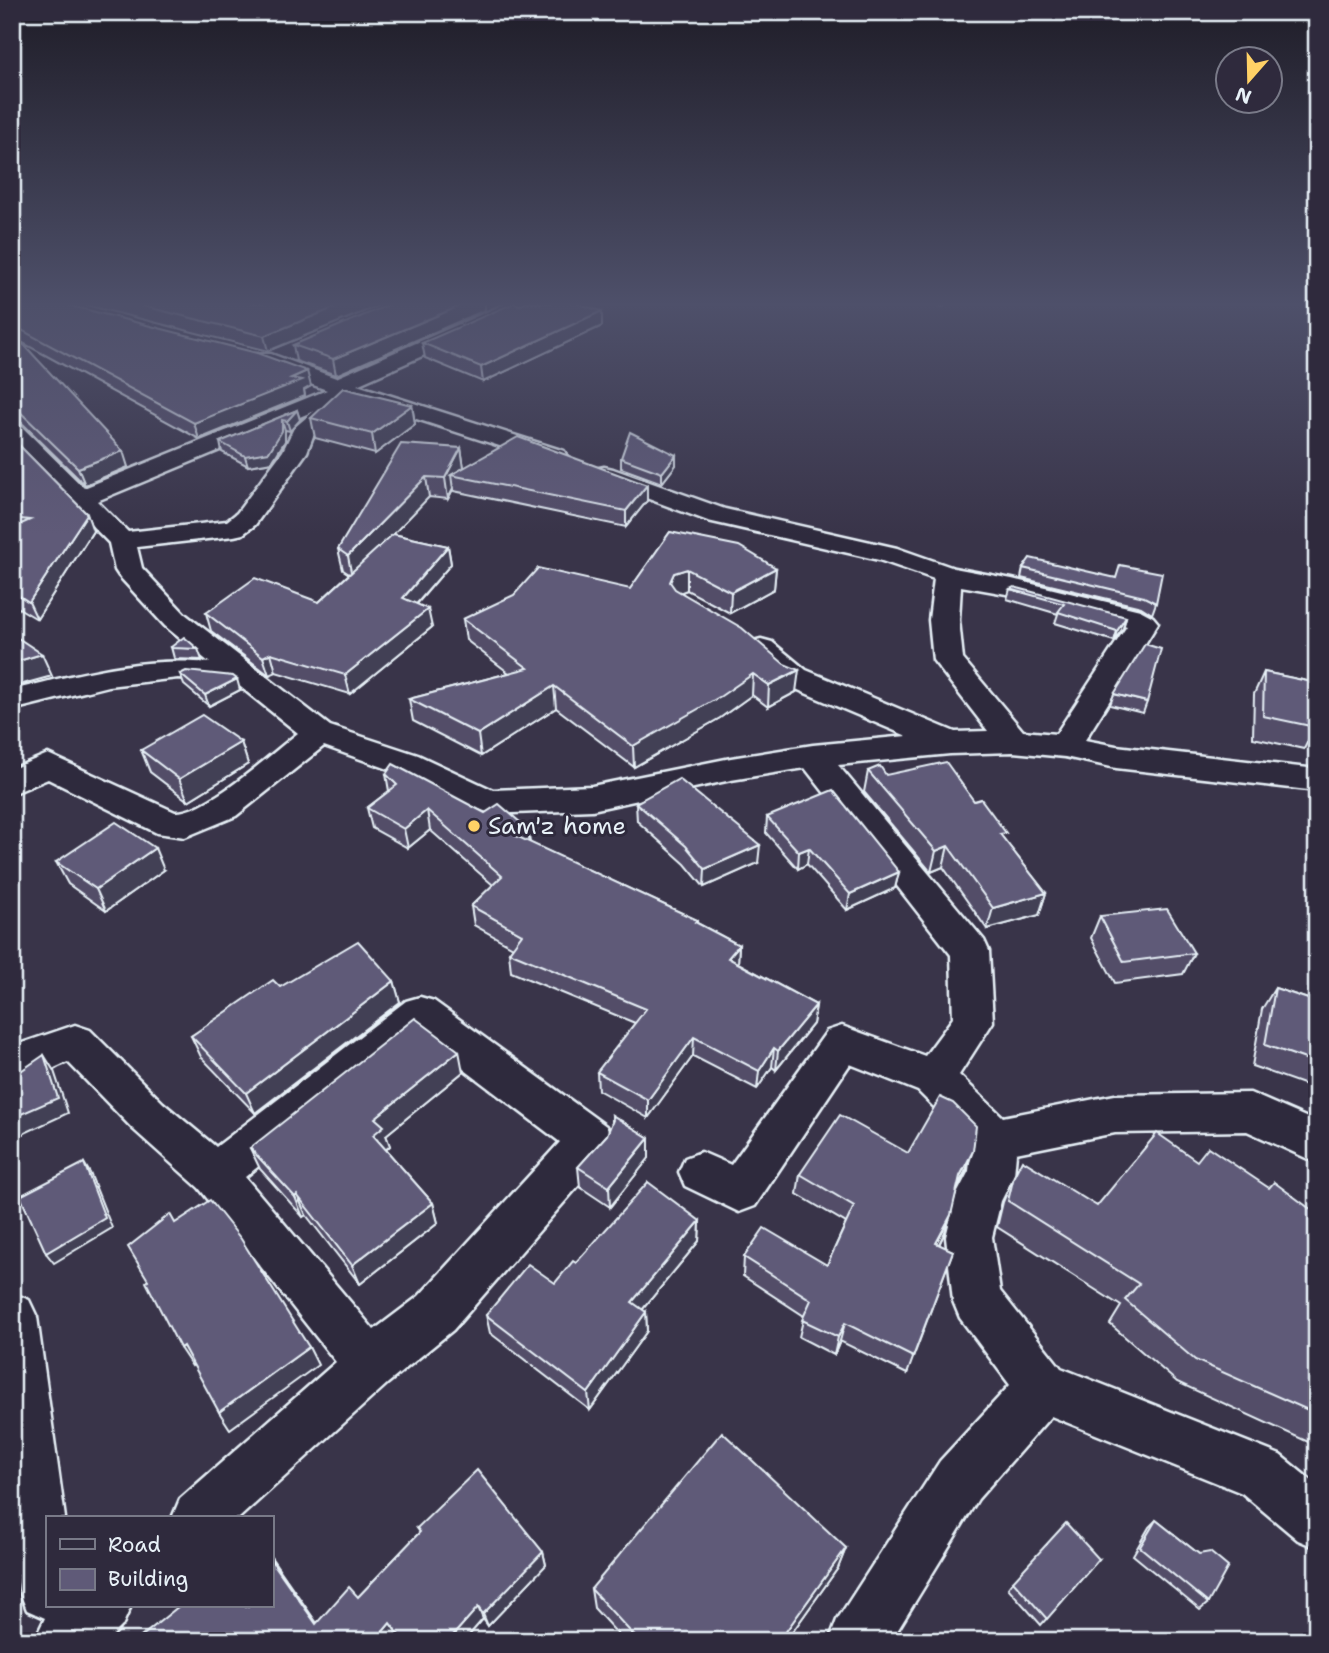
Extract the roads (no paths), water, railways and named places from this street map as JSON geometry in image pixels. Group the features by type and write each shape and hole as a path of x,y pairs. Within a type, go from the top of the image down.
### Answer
{"street":[{"path":"319,379 582,466 717,515 887,554 948,575 1012,587 1130,616 1143,623 1065,746"},
{"path":"79,499 361,379"},
{"path":"122,541 234,528 246,519 295,452 302,433 338,402 342,388"},
{"path":"12,429 122,541 129,570 174,620 242,675 320,733 406,763 489,802 592,798 731,769 813,757 950,743 1013,741 1065,746 1116,757 1317,779"},
{"path":"948,575 944,620 948,660 1013,741"},
{"path":"741,635 779,661 795,677 950,743"},
{"path":"12,700 108,676 178,669 242,675"},
{"path":"12,783 48,765 169,824 185,825 224,808 320,733"},
{"path":"813,757 970,951 973,1022 933,1078"},
{"path":"201,1516 370,1365 436,1312 590,1140 420,1013 215,1174"},
{"path":"12,1077 34,1056 75,1042 148,1116 215,1174 370,1365"},
{"path":"701,1172 739,1191 842,1043 933,1078 995,1138"},
{"path":"995,1138 1115,1114 1250,1112 1317,1143"},
{"path":"995,1138 990,1175 979,1196 969,1237 977,1301 1043,1387 1261,1474 1317,1521"},
{"path":"12,1317 46,1582"},
{"path":"858,1641 959,1480 1043,1387"},
{"path":"49,1608 54,1641"},
{"path":"63,1641 100,1608"}],"place":[{"name":"Sam'z home","path":"474,826"}]}
